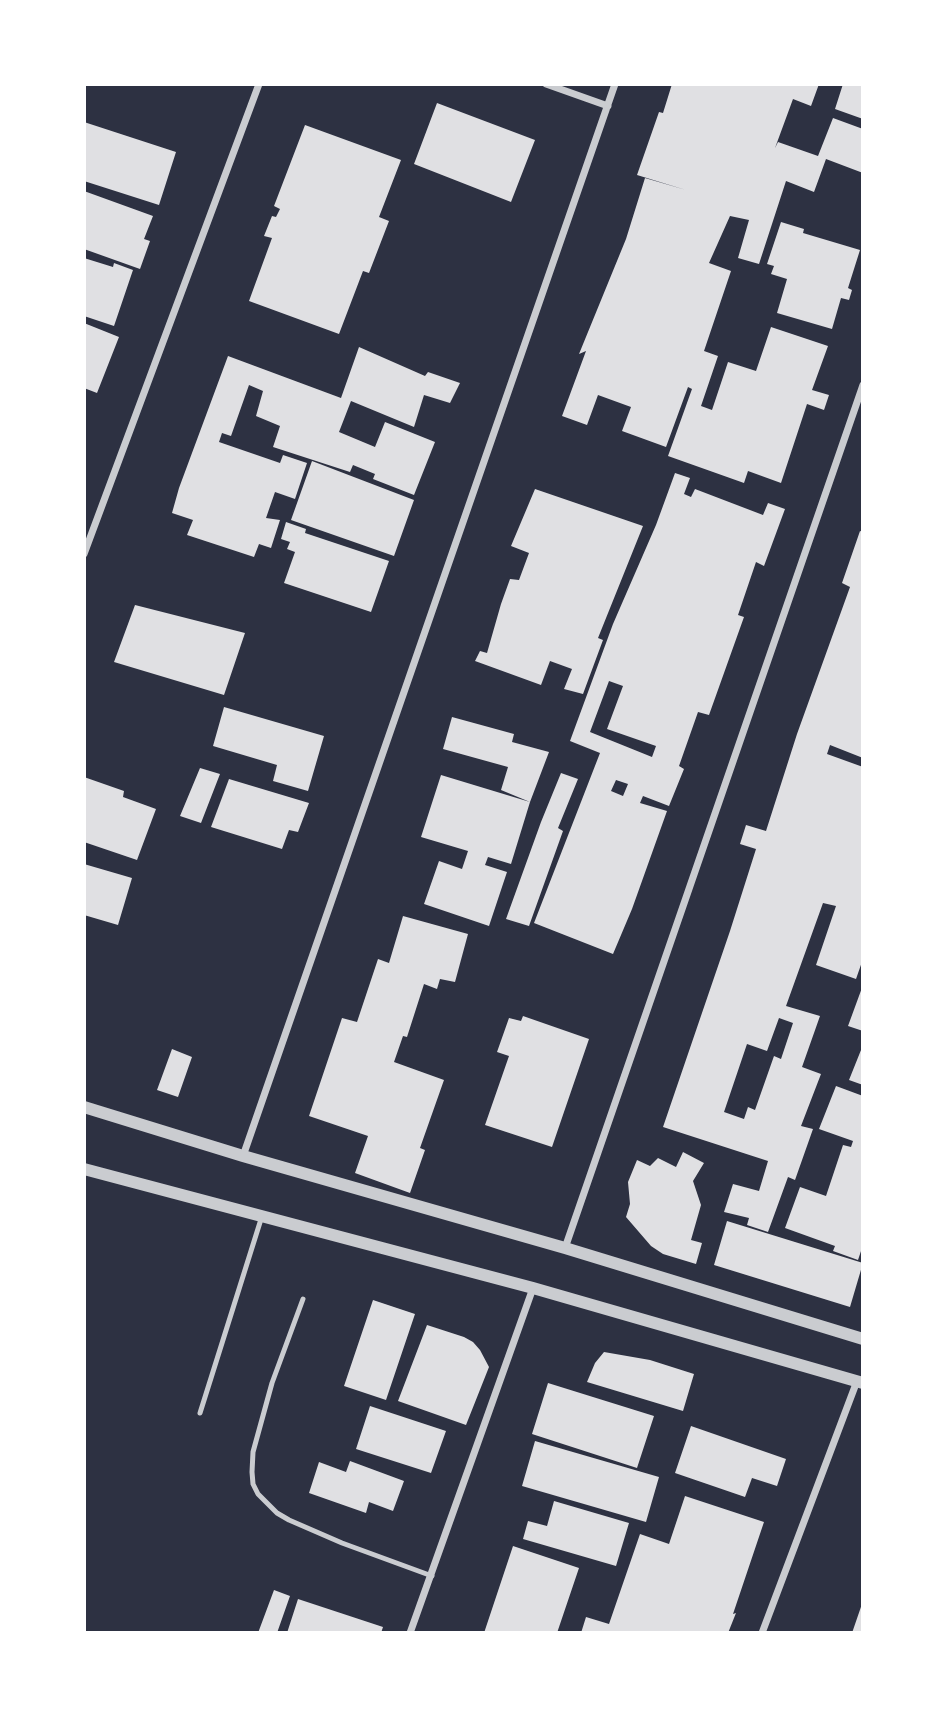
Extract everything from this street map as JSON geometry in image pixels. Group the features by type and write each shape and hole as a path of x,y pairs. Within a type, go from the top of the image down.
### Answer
{"street":[{"path":"84,554 259,84"},
{"path":"546,84 607,106"},
{"path":"243,1156 615,84"},
{"path":"565,1248 863,385"},
{"path":"84,1107 243,1156 565,1248 863,1339"},
{"path":"84,1169 533,1288 860,1382 762,1633"},
{"path":"410,1633 533,1288"}],"lane":[{"path":"200,1413 263,1216"},
{"path":"303,1299 272,1383 253,1452 252,1472 258,1494 277,1513 289,1520 432,1576"}],"building":[{"path":"672,84 819,84 811,106 793,99 775,148 778,142 818,156 833,118 863,129 863,173 826,159 814,192 786,181 759,264 738,258 749,220 730,216 709,263 731,271 704,351 718,356 701,406 712,410 728,362 756,371 771,327 828,346 812,390 829,395 824,410 807,404 781,483 748,471 744,483 668,456 692,389 688,387 666,447 622,431 631,407 598,395 587,425 562,416 586,351 579,354 626,239 645,178 686,190 637,175"},
{"path":"843,84 863,84 863,119 835,109"},
{"path":"437,103 535,140 511,202 414,164"},
{"path":"84,122 176,152 159,205 84,181"},
{"path":"305,125 401,160 379,217 389,221 369,273 363,271 339,334 249,301 272,238 264,236 272,216 276,217 280,209 274,206"},
{"path":"84,191 153,216 144,239 150,241 140,269 84,249"},
{"path":"781,222 804,229 803,233 860,250 848,288 852,290 849,300 841,298 832,329 777,313 787,279 771,274 774,266 767,264"},
{"path":"84,258 113,267 114,263 133,270 114,326 84,316"},
{"path":"84,323 119,337 97,393 84,388"},
{"path":"359,347 425,376 428,372 460,383 450,403 424,395 414,427 351,401 339,432 375,447 385,422 435,442 414,495 373,479 375,474 353,465 350,472 273,447 280,426 256,416 263,391 249,385 231,436 222,433 219,442 280,463 283,455 307,463 295,499 275,492 266,518 280,520 271,548 259,544 254,557 187,535 193,520 172,513 228,356 341,398"},
{"path":"312,461 414,500 394,556 291,520"},
{"path":"675,473 690,478 684,494 691,497 695,489 763,515 768,503 785,509 764,566 756,562 738,615 744,617 709,715 698,712 679,766 684,769 669,806 643,796 640,803 667,811 613,954 534,923 600,753 570,741 613,624 656,525","holes":["609,681 623,686 607,729 656,746 652,757 590,732","616,780 628,784 623,796 611,791"]},
{"path":"535,489 643,526 598,638 603,640 583,694 564,689 572,669 550,661 541,685 475,661 480,651 487,653 510,579 519,580 529,553 511,546"},
{"path":"286,522 306,529 305,533 389,561 371,612 284,583 295,552 287,549 290,542 281,539"},
{"path":"860,531 863,532 863,758 830,745 827,754 863,767 863,959 856,979 816,965 836,906 823,903 786,1006 820,1016 802,1067 821,1074 801,1126 813,1129 795,1180 788,1177 768,1232 747,1225 749,1218 724,1212 733,1184 759,1191 768,1161 663,1127 756,849 740,844 746,825 766,831 797,734 850,587 842,583","holes":["779,1018 793,1023 781,1059 774,1056 755,1110 748,1107 744,1119 724,1112 747,1044 767,1051"]},
{"path":"135,605 245,633 224,695 114,662"},
{"path":"224,707 324,736 308,791 273,781 277,765 213,746"},
{"path":"452,717 514,734 512,742 549,752 530,802 501,790 508,767 443,749"},
{"path":"200,768 220,774 201,823 180,816"},
{"path":"561,773 578,779 558,828 563,831 529,926 506,919"},
{"path":"441,775 530,802 511,864 488,857 485,865 507,872 489,926 424,904 439,861 462,869 468,851 421,837"},
{"path":"84,777 124,791 123,797 156,809 137,860 84,842"},
{"path":"229,779 309,803 298,832 289,830 282,849 211,827"},
{"path":"84,864 132,878 118,925 84,915"},
{"path":"403,916 468,934 455,982 440,979 437,989 424,984 407,1037 403,1036 394,1062 444,1080 420,1148 425,1150 410,1193 355,1173 368,1136 309,1116 342,1018 357,1022 378,959 389,963"},
{"path":"863,985 863,1031 848,1026"},
{"path":"523,1016 589,1039 552,1147 485,1125 509,1056 497,1052 509,1018 521,1021"},
{"path":"863,1045 863,1085 849,1080"},
{"path":"172,1049 192,1057 178,1097 157,1090"},
{"path":"836,1086 863,1096 863,1245 858,1260 833,1251 835,1246 785,1228 800,1187 826,1196 843,1145 851,1147 853,1141 819,1129"},
{"path":"683,1152 704,1163 693,1181 701,1205 691,1240 702,1243 696,1264 663,1254 651,1246 626,1217 630,1204 628,1182 637,1160 650,1166 658,1158 676,1167"},
{"path":"727,1221 863,1263 850,1307 714,1265"},
{"path":"373,1300 415,1314 386,1400 344,1386"},
{"path":"427,1325 473,1342 489,1367 466,1425 398,1401"},
{"path":"604,1352 650,1360 694,1374 683,1411 587,1382 595,1363"},
{"path":"548,1383 654,1416 637,1468 532,1434"},
{"path":"370,1406 446,1431 431,1473 356,1449"},
{"path":"691,1426 786,1459 777,1486 752,1478 745,1497 675,1473"},
{"path":"535,1441 659,1477 646,1522 522,1486"},
{"path":"350,1461 404,1481 393,1511 369,1502 366,1513 309,1493 319,1462 346,1472"},
{"path":"685,1496 764,1522 728,1633 581,1633 586,1617 609,1624 640,1534 669,1544"},
{"path":"554,1501 629,1523 616,1566 523,1539 528,1521 547,1526"},
{"path":"513,1546 579,1568 557,1633 484,1633"},
{"path":"274,1590 290,1596 277,1633 258,1633"},
{"path":"298,1599 383,1627 381,1633 287,1633"},
{"path":"863,1601 863,1633 852,1633"}]}
